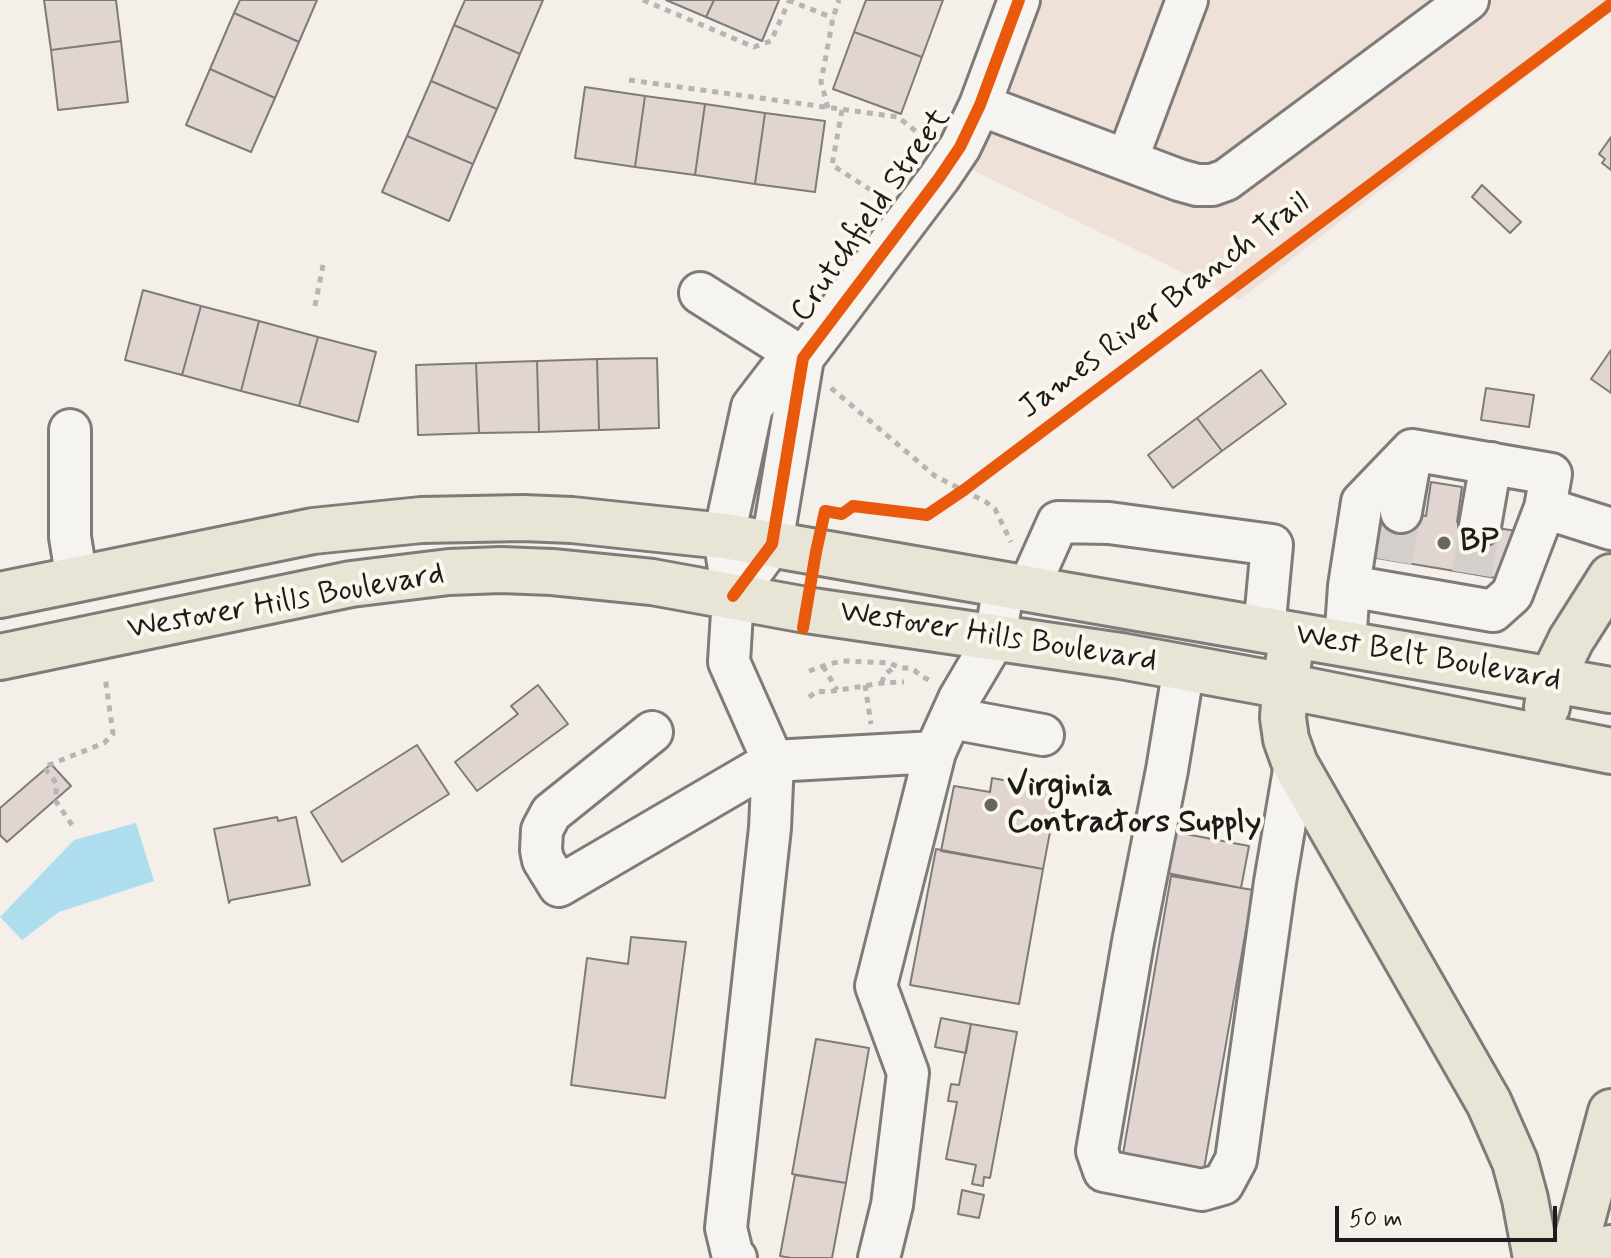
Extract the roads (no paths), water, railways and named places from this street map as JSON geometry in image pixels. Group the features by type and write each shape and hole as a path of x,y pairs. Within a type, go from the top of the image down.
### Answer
{"main road":[{"name":"Westover Hills Boulevard","path":"0,595 313,531 421,520 511,518 572,520 724,536 1017,574 1267,631"},
{"name":"Westover Hills Boulevard","path":"0,657 351,584 449,572 501,570 584,574 652,582 806,610 1121,656 1285,686"},
{"path":"1542,737 1552,679 1571,640 1611,577"},
{"name":"West Belt Boulevard","path":"1267,631 1611,690"},
{"path":"1267,631 1285,686 1283,718 1295,764 1489,1103 1515,1162 1536,1258"},
{"name":"West Belt Boulevard","path":"1285,686 1611,751"},
{"path":"1572,1258 1611,1112"},
{"path":"1608,1258 1611,1248"}],"street":[{"name":"Crutchfield Street","path":"733,596 772,544 815,372 960,147 980,105 1019,0"},
{"path":"1127,160 1187,0"},
{"path":"980,105 1179,180 1212,185 1226,180 1468,0"},
{"path":"700,293 815,372"},
{"name":"Crutchfield Street","path":"733,596 724,536 752,407 778,373 815,372"},
{"path":"70,430 70,537 77,580"},
{"path":"1376,580 1459,594 1493,611 1512,594 1545,508 1551,474 1412,450"},
{"path":"1401,512 1412,450"},
{"path":"1345,644 1376,580 1362,502 1412,450"},
{"path":"1480,526 1491,463"},
{"path":"1545,508 1611,529"},
{"path":"879,1258 892,1205 908,1073 876,986 942,721 959,699 995,638 1017,574 1058,522 1109,523 1272,545 1267,631"},
{"path":"1430,659 1459,594"},
{"path":"733,596 729,662 773,761 770,828 726,1228 736,1258"},
{"path":"1184,667 1097,1151 1104,1171 1202,1190 1223,1184 1236,1160 1295,764"},
{"path":"652,732 551,813 542,830 541,850 543,860 559,886 773,761 942,721 1043,735"}],"water":[{"path":"136,823 154,881 59,912 22,940 0,917 74,840"}],"tunnel":[{"path":"1392,561 1401,512"},
{"path":"1472,574 1480,526"}],"place":[{"name":"BP","path":"1444,543"},
{"name":"Virginia Contractors Supply","path":"991,805"}]}
